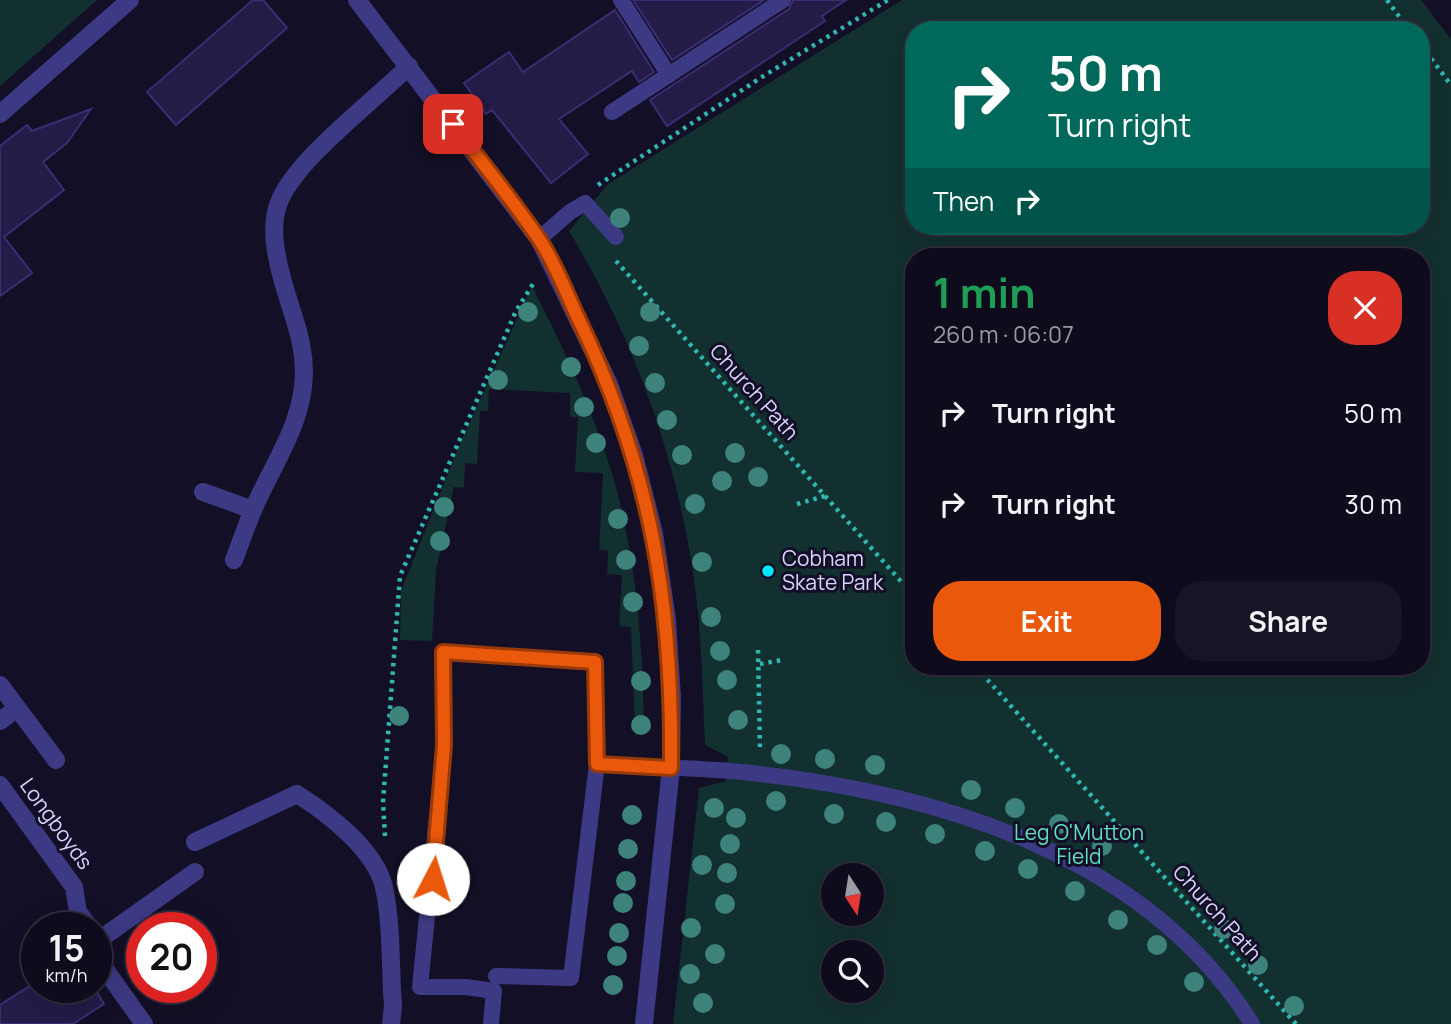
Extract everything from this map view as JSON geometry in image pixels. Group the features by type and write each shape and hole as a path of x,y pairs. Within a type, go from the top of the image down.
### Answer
{"street":[{"path":"0,114 130,0"},
{"path":"357,0 539,239 553,262 609,384 634,455 654,533 667,619 672,698 671,768 644,1024"},
{"path":"234,560 253,510 291,431 303,388 303,345 277,258 274,220 278,205 285,190 314,155 409,66"},
{"path":"203,492 253,510"},
{"name":"Longboyds","path":"0,685 56,760"},
{"path":"0,721 18,708"},
{"name":"Longboyds","path":"0,785 74,887 78,912"},
{"path":"195,842 297,794 334,817 364,851 383,885 393,1006 391,1024"},
{"path":"112,924 195,872"},
{"name":"Longboyds","path":"112,979 144,1024"}],"lane":[{"path":"621,0 669,75"},
{"path":"612,112 783,0"},
{"path":"539,239 570,212 585,203 616,237"},
{"path":"443,652 595,662 597,764 571,978 495,984 420,987 444,745 443,652"},
{"path":"597,764 761,774 852,788 925,804 991,826 1066,858 1148,908 1217,977 1252,1024"},
{"path":"491,1024 495,984"}],"path":[{"path":"585,203 601,181 888,0"},
{"path":"1387,0 1402,21"},
{"path":"1430,57 1451,85"},
{"name":"Church Path","path":"613,258 905,586"},
{"path":"385,838 384,789 400,576 516,311 532,285 553,262"},
{"path":"797,504 825,496"},
{"path":"758,650 761,774"},
{"path":"760,664 782,660"},
{"name":"Church Path","path":"983,675 1296,1024"}],"green space":[{"path":"0,0 97,0 0,86"},
{"name":"Leg O'Mutton Field","path":"902,0 1421,0 1451,39 1451,1024 673,1024 699,788 726,781 728,757 705,745 698,612 682,512 669,463 655,414 637,367 594,275 569,231 608,184"},
{"path":"532,286 586,401 612,473 620,504 640,631 644,727 641,734 635,735 631,627 619,626 622,575 607,574 608,551 599,550 603,473 575,472 578,417 570,417 570,393 489,389 488,411 480,411 477,464 465,463 464,488 454,487 436,570 432,641 400,640 401,591 457,451"}],"building":[{"path":"253,0 263,0 287,28 176,125 147,92"},
{"path":"633,0 764,0 672,60"},
{"path":"793,0 846,0 822,16 825,21 667,126 650,100 789,9"},
{"path":"615,10 654,72 639,82 632,71 559,119 588,154 551,183 492,110 486,114 464,83 509,52 523,72"},
{"path":"91,109 67,143 43,162 64,190 4,237 32,273 0,296 0,146 27,125 32,131"},
{"path":"21,992 21,1003 104,1004 73,1024 0,1024 0,1005"}],"place":[{"name":"Cobham Skate Park","path":"768,571"}],"route":[{"path":"433,879 444,745 443,652 595,662 597,764 671,768 672,698 667,619 654,533 634,455 609,384 553,262 539,239 453,124"}]}
